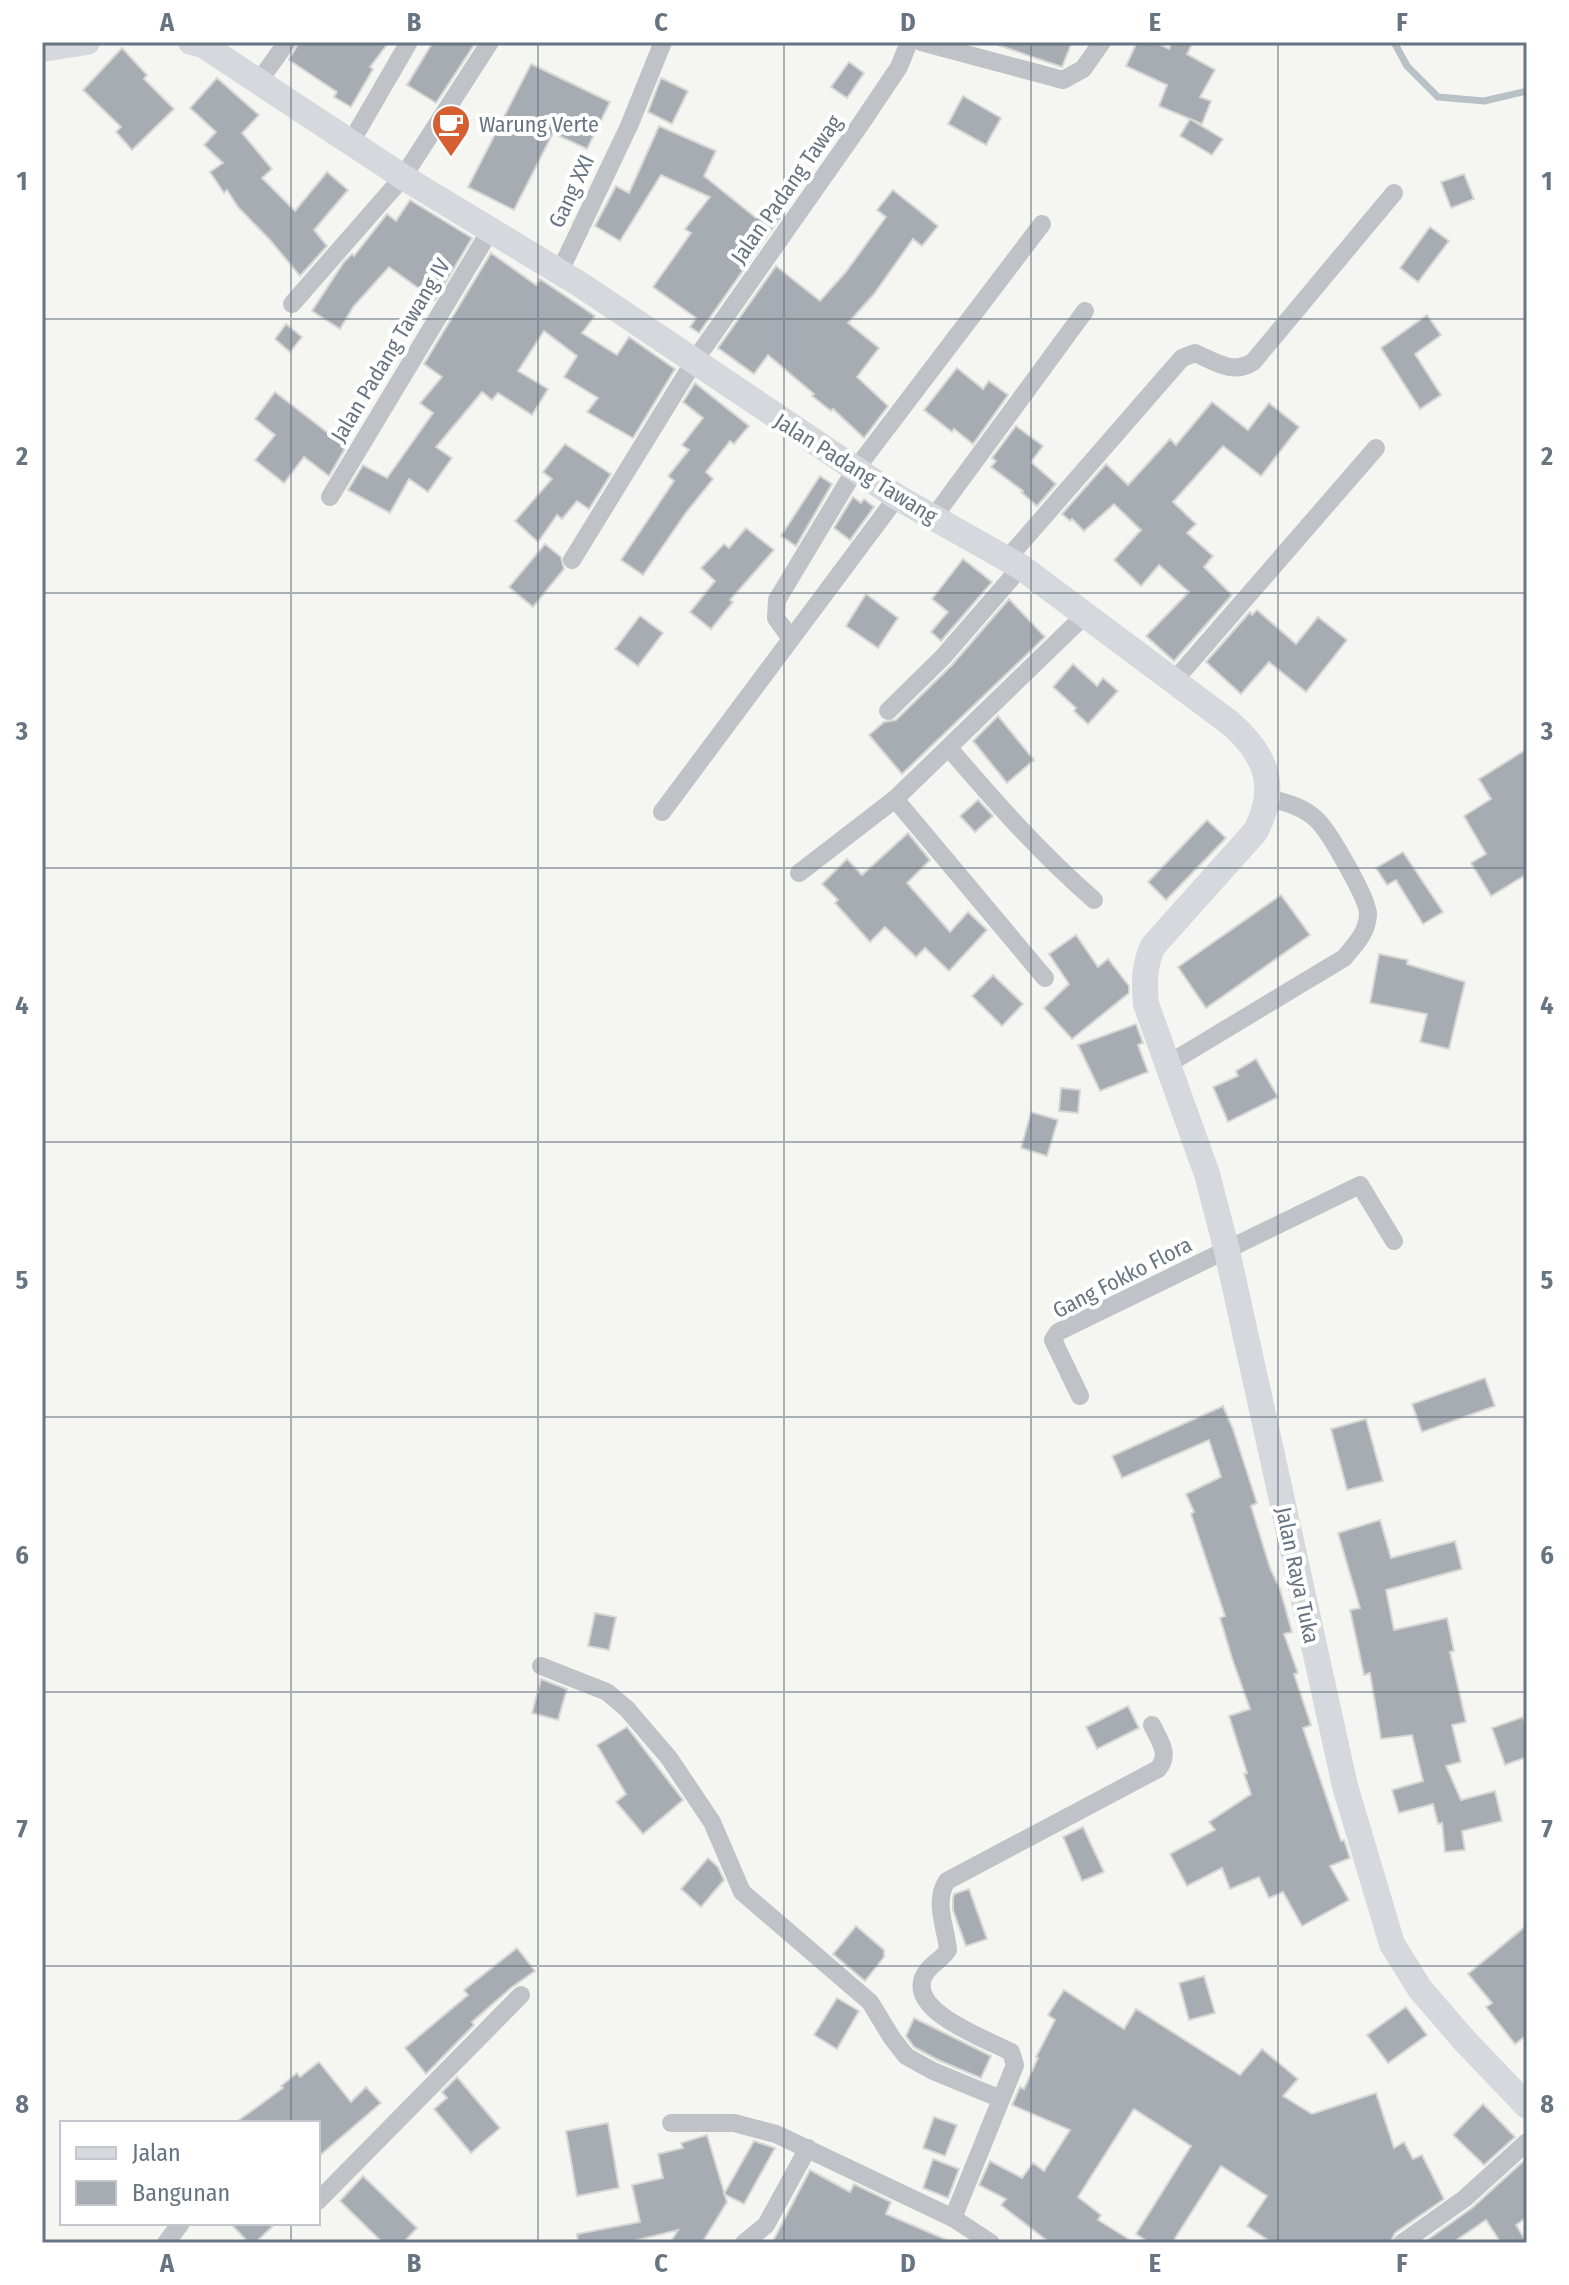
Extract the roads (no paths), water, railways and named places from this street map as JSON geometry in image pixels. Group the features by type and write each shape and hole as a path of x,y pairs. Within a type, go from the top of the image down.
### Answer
{"street":[{"path":"42,49 87,42"},
{"path":"259,81 287,42"},
{"path":"351,142 409,42"},
{"path":"292,304 403,177 490,42"},
{"name":"Gang XXI","path":"560,271 629,126 663,42"},
{"name":"Jalan Padang Tawag","path":"572,560 695,360 860,125 899,67 909,42"},
{"path":"921,42 1063,80 1083,69 1102,42"},
{"name":"Jalan Padang Tawang","path":"200,43 403,177 560,271 897,497 1014,563 1248,739 1261,758 1269,798"},
{"path":"888,711 943,657 1014,563 1182,358 1195,353 1242,369 1253,362 1394,193"},
{"path":"791,639 778,625 777,600 855,470 1042,224"},
{"name":"Jalan Padang Tawang IV","path":"330,497 491,229"},
{"path":"933,518 1085,311"},
{"path":"1173,682 1376,448"},
{"path":"662,812 897,497"},
{"path":"799,873 895,799 1085,615"},
{"path":"949,748 1051,863 1094,900"},
{"path":"1168,1064 1332,966 1344,958 1362,936 1369,913 1362,892 1320,822 1298,806 1269,798"},
{"name":"Jalan Raya Tuka","path":"1269,798 1266,813 1255,832 1153,946 1146,962 1146,1004 1207,1174 1227,1251 1345,1786 1392,1944 1420,1989 1527,2106"},
{"path":"895,799 1045,978"},
{"path":"1227,1251 1360,1185 1394,1241"},
{"name":"Gang Fokko Flora","path":"1080,1396 1053,1340 1058,1332 1227,1251"},
{"path":"541,1666 607,1692 627,1709 669,1758 712,1822 742,1892 870,2002 906,2056 933,2071 1001,2099"},
{"path":"953,2218 1015,2065 1011,2052 941,2017 930,2005 922,1988 926,1972 948,1950 940,1904 941,1891 947,1881 1158,1769 1164,1762 1164,1751 1152,1725"},
{"path":"320,2199 521,1995"},
{"path":"671,2123 717,2121 755,2126 953,2218 991,2243"},
{"path":"1402,2243 1464,2199 1527,2142"},
{"path":"744,2243 766,2225 808,2148"},
{"path":"166,2243 180,2225"}],"waterway":[{"path":"1394,42 1407,66 1438,97 1484,101 1527,91"}],"place":[{"name":"Warung Verte","path":"451,158"}]}
